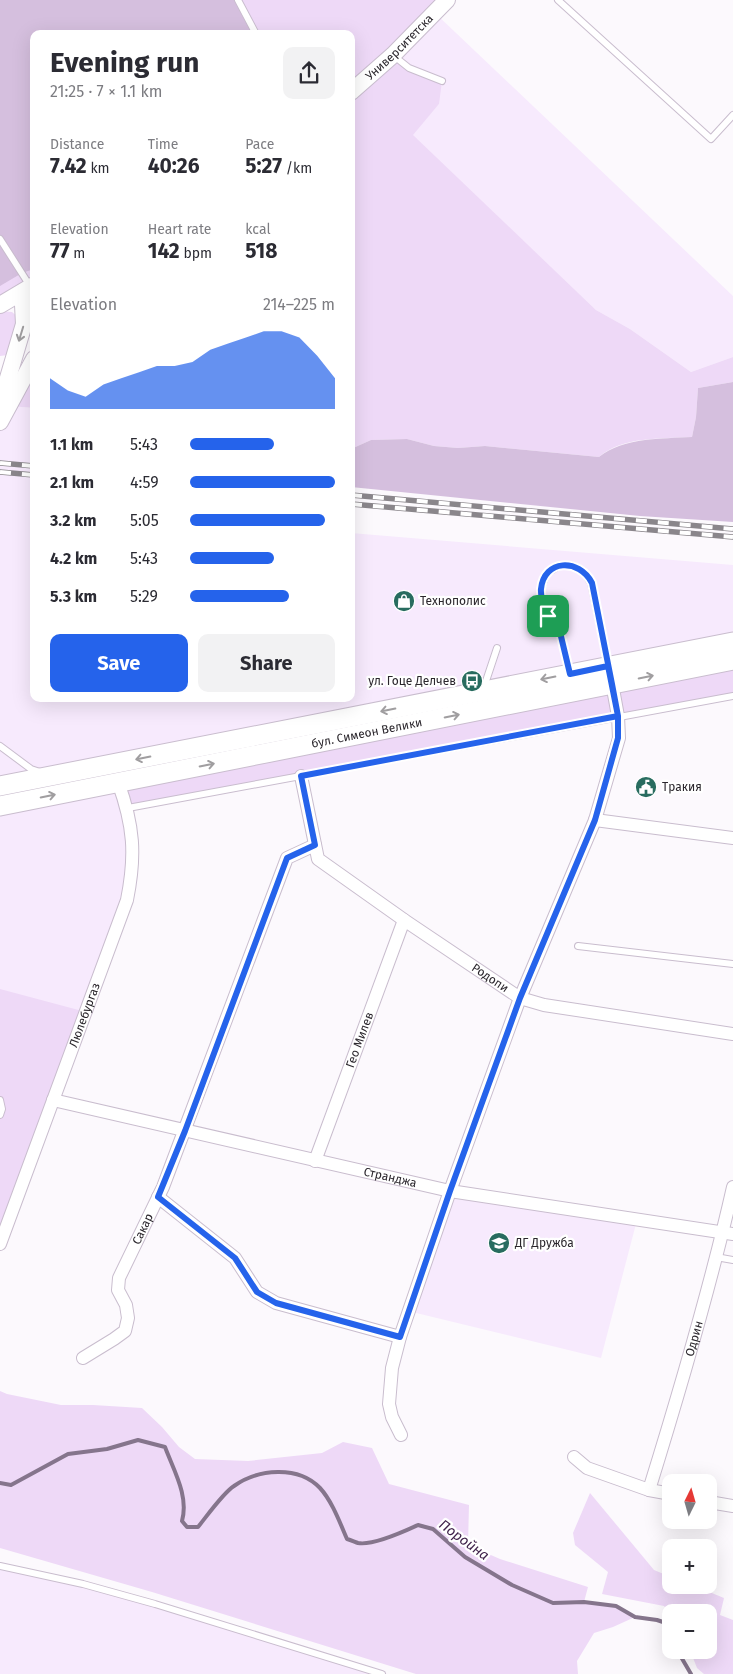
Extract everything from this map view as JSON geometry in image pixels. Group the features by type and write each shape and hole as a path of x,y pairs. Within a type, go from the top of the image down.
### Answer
{"main road":[{"name":"бул. Симеон Велики","path":"0,806 610,675 733,642"},
{"name":"бул. Симеон Велики","path":"0,786 570,674 610,675 733,660"}],"street":[{"name":"Университетска","path":"355,88 393,55 447,0"},
{"path":"0,305 30,289"},
{"path":"0,422 24,324 23,305 30,292"},
{"path":"4,405 30,365"},
{"path":"401,1435 392,1417 389,1404 392,1368 400,1337 450,1191 520,998 595,820 618,738 618,716 610,675"},
{"name":"Родопи","path":"301,776 318,859 404,920 520,998 544,1005 733,1034"},
{"name":"Люлебургаз","path":"0,1244 127,900 133,872 133,845 128,808 118,782"},
{"path":"595,820 733,838"},
{"name":"Сакар","path":"83,1358 125,1331 128,1318 126,1305 118,1290 119,1278 158,1197 185,1131 287,858 315,845"},
{"name":"Гео Милев","path":"315,1161 404,920"},
{"name":"Странджа","path":"53,1100 450,1191 728,1233"},
{"name":"Одрин","path":"650,1490 680,1390 716,1257 728,1233 733,1187"},
{"path":"158,1197 235,1258 257,1292 276,1303 400,1337"},
{"path":"574,1457 587,1468 650,1490 662,1492"},
{"path":"718,1504 733,1506"}],"lane":[{"path":"238,0 254,30"},
{"path":"558,0 710,140 733,115"},
{"path":"393,55 409,68 442,81"},
{"path":"0,239 30,283"},
{"path":"570,674 559,628 548,616 541,594 543,580 547,573 559,566 568,565 583,571 592,583 610,675"},
{"path":"482,691 497,648"},
{"path":"128,808 733,696"},
{"path":"0,746 31,769 53,776"},
{"path":"578,946 733,964"},
{"path":"0,1100 2,1109 0,1115"},
{"path":"716,1257 733,1260"},
{"path":"0,1566 82,1584 382,1674"}],"shaded area":[{"path":"0,0 447,0 393,55 409,68 442,81 439,104 413,135 596,310 630,329 691,372 733,357 733,382 698,388 696,417 692,437 631,442 619,445 599,457 485,446 458,448 434,446 407,439 371,440 355,447 355,30 30,30 30,287 0,305"},
{"path":"0,0 238,0 254,30 30,30 30,270 0,286"},
{"path":"435,13 733,296 733,357 691,372 630,329 596,310 412,135 439,104 409,68 393,55"},
{"path":"0,311 12,312 20,319 8,355 0,356"},
{"path":"30,367 30,408 9,406"},
{"path":"733,382 733,522 640,516 355,487 355,447 371,440 407,439 434,446 458,448 485,446 599,457 609,450 631,442 692,437 696,417 698,388"},
{"path":"9,406 30,408 30,702 355,702 355,533 733,565 733,642 0,786 0,422"},
{"path":"733,660 733,696 128,808 118,782"},
{"path":"118,782 133,872 0,1244 0,806"},
{"path":"0,989 86,1012 0,1244"},
{"path":"450,1191 637,1220 601,1358 408,1311"},
{"path":"0,1391 61,1405 142,1408 179,1447 195,1459 248,1461 322,1453 343,1442 372,1448 389,1484 469,1505 468,1545 500,1559 588,1587 584,1602 616,1606 635,1617 594,1633 577,1661 578,1674 416,1674 152,1592 0,1548"},
{"path":"590,1493 654,1570 662,1573 662,1594 714,1594 724,1598 720,1615 733,1620 733,1674 704,1674 697,1668 694,1659 717,1659 717,1604 662,1604 662,1606 602,1594 608,1572 575,1545 573,1533"},
{"path":"0,1566 83,1584 382,1674 0,1674"}],"waterway":[{"name":"Поройна","path":"0,1483 11,1485 68,1454 107,1449 138,1440 165,1447 182,1493 184,1502 182,1521 187,1527 198,1527 220,1499 230,1489 244,1480 266,1473 289,1473 301,1476 320,1488 339,1519 347,1539 358,1543 372,1542 418,1525 433,1529 465,1557 512,1585 553,1603 584,1602 616,1606 635,1617 662,1622"},
{"name":"Поройна","path":"682,1659 691,1674"}],"railway":[{"path":"0,463 30,466"},
{"path":"0,472 30,475"},
{"path":"355,495 733,529"},
{"path":"355,504 733,537"}],"place":[{"name":"Технополис","path":"404,601"},
{"name":"ул. Гоце Делчев","path":"472,681"},
{"name":"Тракия","path":"646,787"},
{"name":"ДГ Дружба","path":"499,1243"}],"route":[{"path":"548,616 541,594 543,580 547,573 559,566 568,565 583,571 592,583 618,716 618,738 595,820 520,998 450,1191 400,1337 276,1303 257,1292 235,1258 158,1197 185,1131 287,858 315,845 301,776 618,716 608,666 570,674 559,628 548,616"}]}
